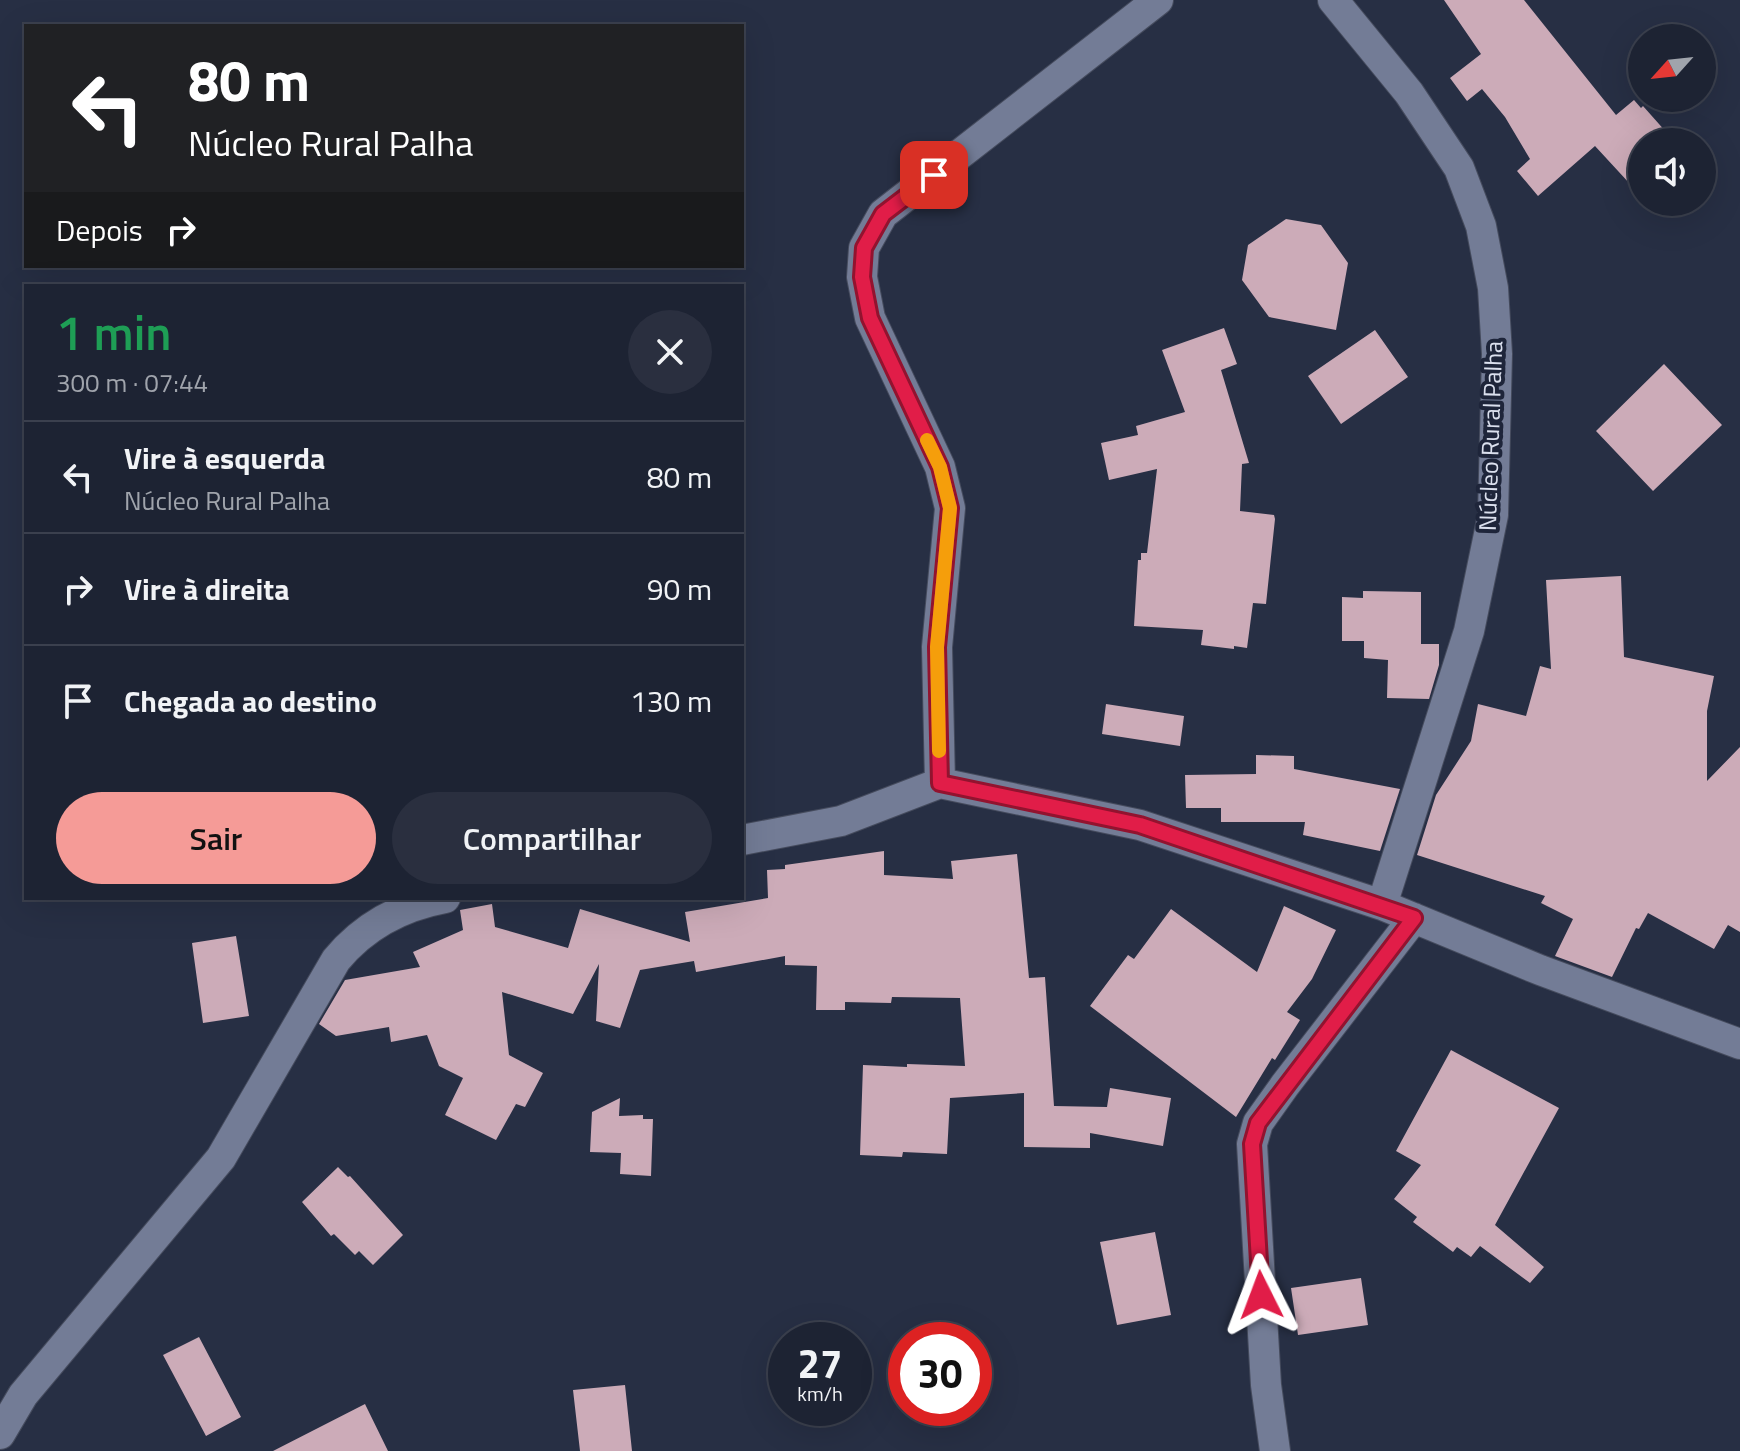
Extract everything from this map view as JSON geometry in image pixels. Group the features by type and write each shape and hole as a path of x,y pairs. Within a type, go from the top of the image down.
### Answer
{"street":[{"path":"940,783 937,647 950,508 940,467 870,318 862,277 864,248 883,214 1158,0"},
{"name":"Núcleo Rural Palha","path":"1333,0 1409,93 1459,168 1481,226 1493,288 1497,354 1493,515 1469,631 1382,905"},
{"path":"744,840 841,821 940,783 1140,825 1382,905 1540,970 1740,1044"},
{"path":"0,1434 23,1395 221,1158 336,960 350,944 395,912 438,900"},
{"path":"1275,1451 1266,1385 1252,1144 1258,1123 1285,1085 1414,918"}],"building":[{"path":"1444,0 1524,0 1616,115 1628,105 1628,112 1648,112 1663,128 1628,128 1628,182 1595,146 1538,196 1517,171 1530,159 1505,117 1482,89 1467,101 1450,78 1481,54"},
{"path":"1286,219 1321,225 1348,263 1336,330 1269,317 1242,280 1248,245"},
{"path":"1224,328 1237,364 1221,370 1249,463 1242,464 1240,511 1274,515 1275,519 1266,604 1253,603 1247,648 1234,646 1234,649 1201,645 1203,630 1134,626 1138,560 1141,560 1141,553 1147,553 1157,469 1109,480 1101,443 1138,435 1136,426 1185,412 1162,350"},
{"path":"1375,330 1408,377 1341,424 1308,376"},
{"path":"1664,364 1722,425 1653,491 1596,431"},
{"path":"1621,576 1624,657 1714,676 1707,711 1707,781 1740,747 1740,932 1728,925 1714,949 1648,913 1639,929 1636,928 1612,977 1555,956 1573,919 1541,903 1545,896 1417,855 1436,795 1471,741 1478,704 1526,716 1540,666 1551,669 1546,580"},
{"path":"1363,591 1421,592 1421,644 1439,644 1439,665 1429,699 1387,698 1388,660 1364,658 1364,641 1342,641 1342,597 1363,598"},
{"path":"1106,704 1184,716 1180,746 1102,734"},
{"path":"1256,755 1294,756 1294,769 1400,789 1380,851 1303,835 1305,822 1221,822 1221,808 1186,808 1185,775 1256,774"},
{"path":"884,851 884,875 953,879 951,861 1017,854 1029,978 1045,977 1054,1106 1107,1107 1110,1088 1171,1098 1163,1146 1090,1133 1090,1148 1024,1147 1024,1093 950,1098 947,1154 903,1152 902,1157 860,1155 863,1065 965,1066 960,998 892,997 891,1003 845,1002 845,1010 816,1010 817,966 785,965 785,956 696,972 694,961 640,970 620,1028 596,1021 599,964 573,1014 502,992 509,1055 543,1073 525,1107 516,1104 496,1140 445,1115 463,1078 439,1066 427,1035 391,1042 389,1027 336,1036 319,1024 345,980 420,967 413,952 463,930 460,910 492,904 495,927 568,948 580,909 690,942 685,912 768,898 767,870"},
{"path":"1284,906 1336,930 1312,979 1287,1012 1300,1020 1275,1060 1272,1058 1236,1117 1090,1006 1128,955 1134,959 1171,909 1257,972"},
{"path":"236,936 249,1016 203,1023 192,943"},
{"path":"1451,1050 1559,1108 1495,1225 1544,1267 1530,1283 1480,1246 1471,1257 1457,1247 1453,1252 1413,1222 1417,1217 1394,1199 1421,1165 1396,1151"},
{"path":"620,1098 619,1116 643,1115 643,1119 653,1119 651,1176 620,1174 621,1153 590,1152 592,1112"},
{"path":"338,1167 350,1176 403,1235 373,1265 359,1251 355,1255 334,1234 331,1236 302,1202"},
{"path":"1155,1232 1171,1315 1117,1325 1100,1242"},
{"path":"1361,1278 1368,1325 1298,1335 1291,1288"},
{"path":"199,1337 241,1417 206,1436 163,1355"},
{"path":"625,1385 632,1451 580,1451 573,1390"},
{"path":"365,1404 388,1451 273,1451"}],"slow traffic":[{"path":"927,440 940,467 950,508 937,647 939,751"}],"route":[{"path":"934,175 883,214 864,248 862,277 870,318 940,467 950,508 937,647 940,783 1140,825 1414,918 1258,1123 1252,1144 1261,1295"}]}
